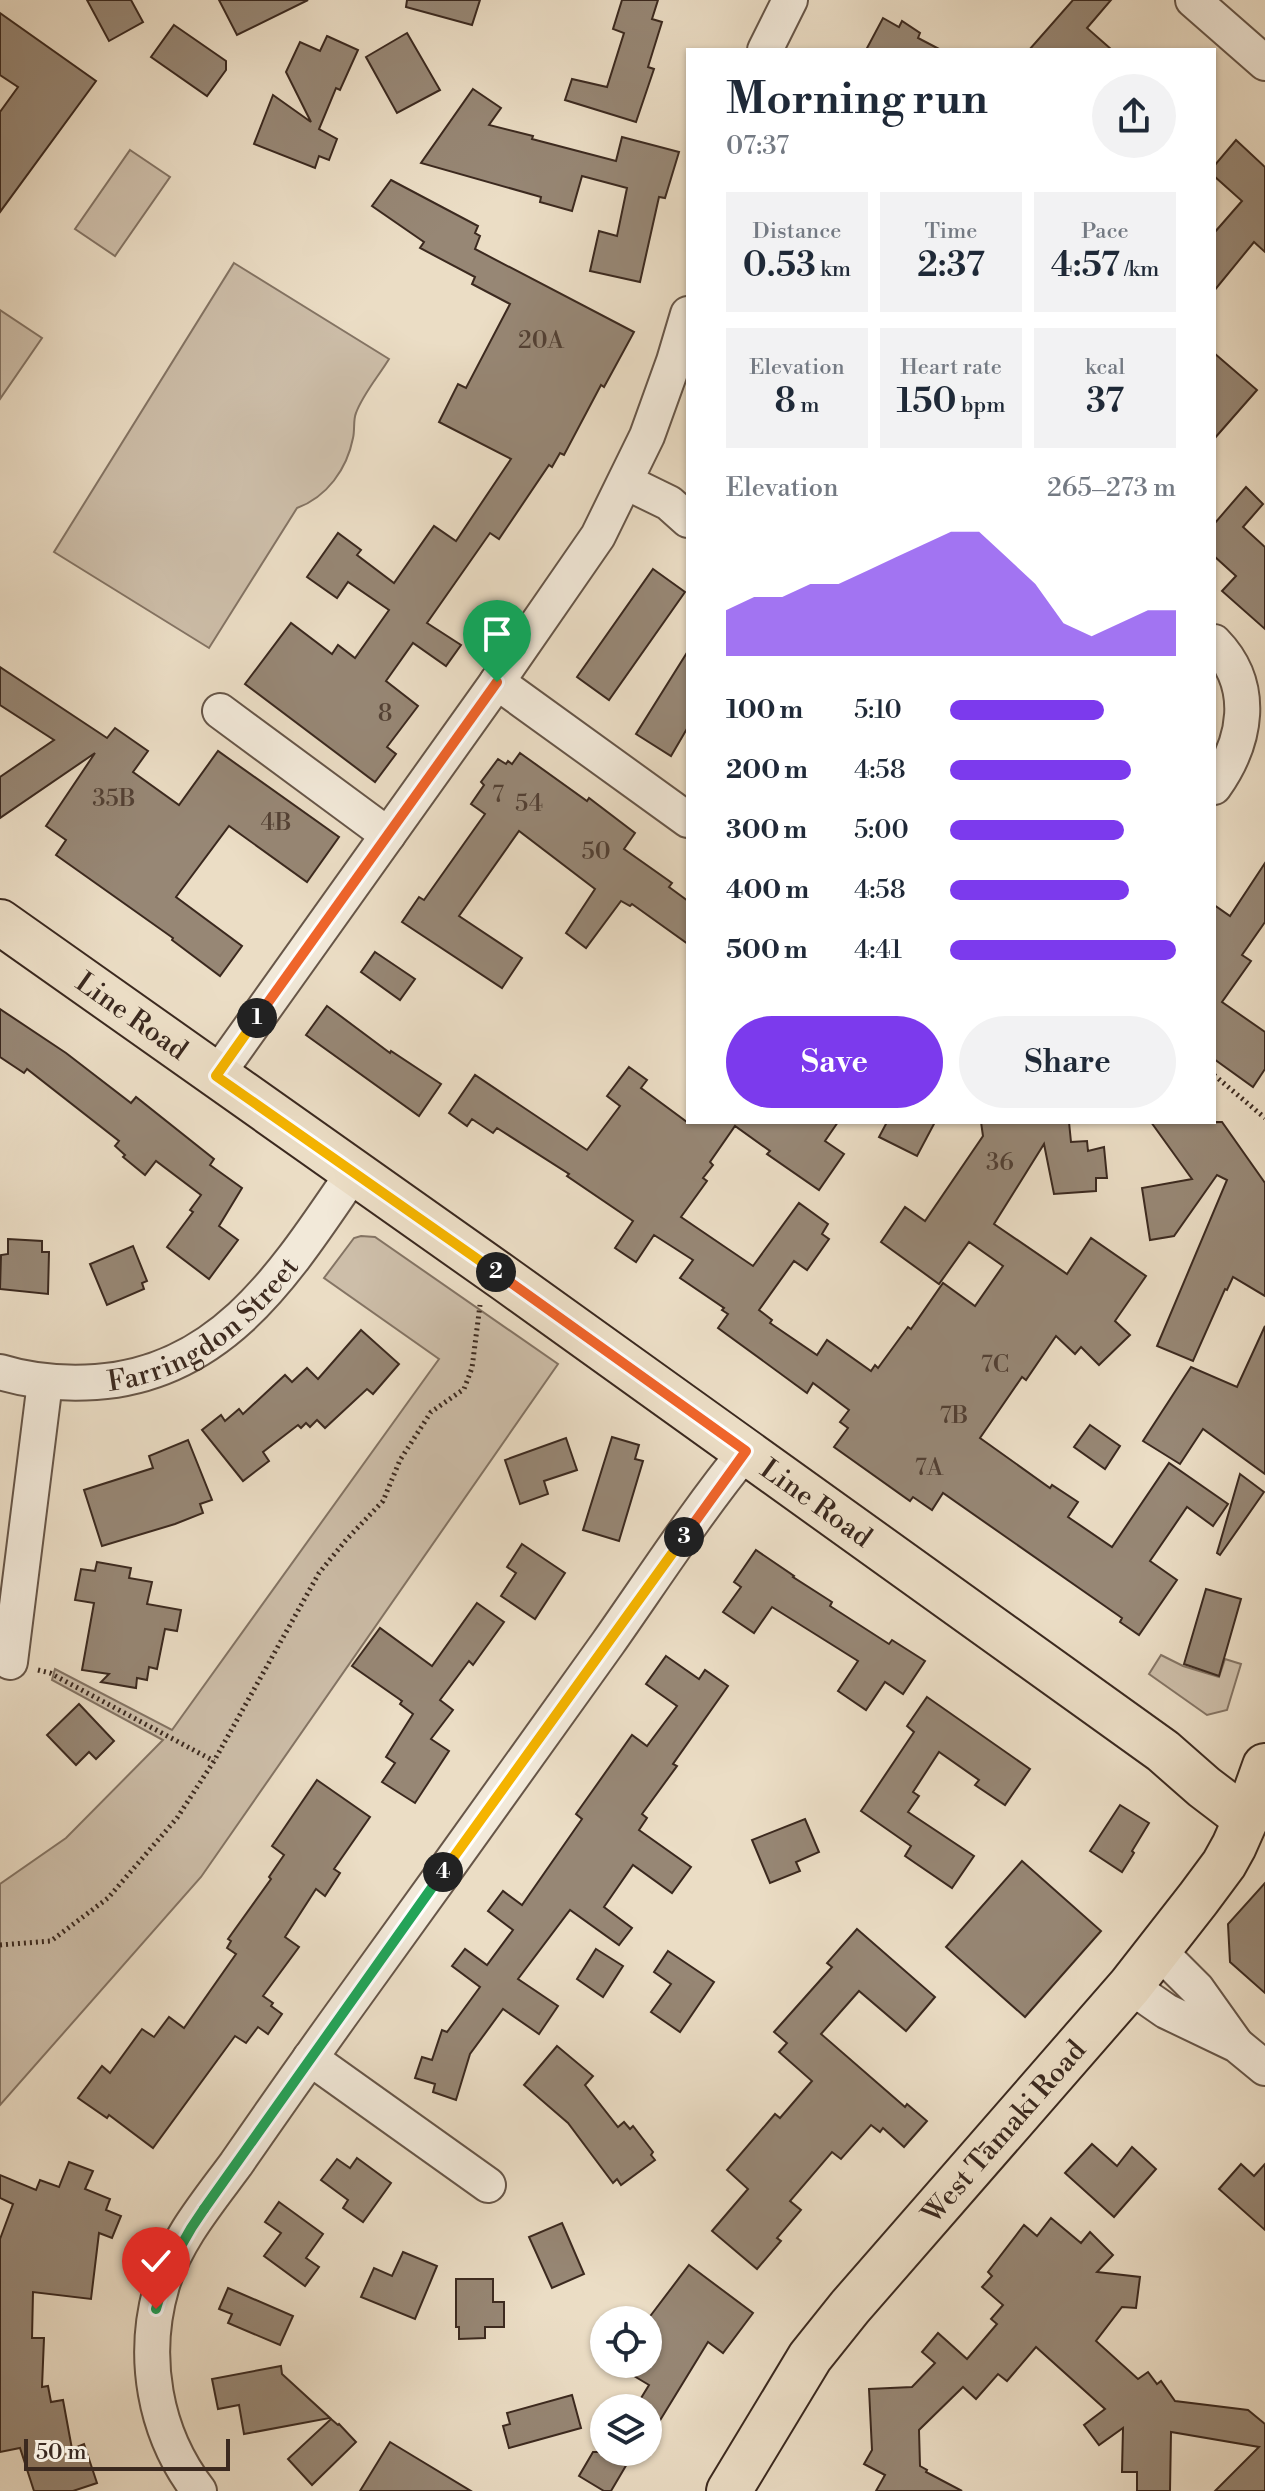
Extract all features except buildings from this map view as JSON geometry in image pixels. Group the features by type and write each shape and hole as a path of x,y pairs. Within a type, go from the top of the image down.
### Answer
{"main road":[{"name":"Line Road","path":"0,922 746,1451 1163,1751 1204,1787 1257,1788"},
{"name":"West Tāmaki Road","path":"729,2491 810,2357 1130,1986 1224,1864 1257,1788"}],"street":[{"path":"766,48 790,0"},
{"path":"1193,0 1265,63"},
{"path":"216,1076 598,536 626,482 656,412 686,320"},
{"path":"626,482 669,503 686,518"},
{"path":"1216,645 1231,665 1237,680 1243,716 1234,755 1216,784"},
{"path":"497,682 686,819"},
{"path":"220,711 388,835"},
{"name":"Farringdon Street","path":"0,1372 45,1382 74,1384 136,1377 206,1347 254,1306 354,1172"},
{"path":"10,1662 45,1382"},
{"path":"199,2491 174,2451 157,2402 151,2348 163,2282 178,2246 746,1451"},
{"path":"1158,1950 1197,1989 1237,2045"},
{"path":"1130,1986 1155,2005 1237,2045 1265,2068"},
{"path":"310,2058 488,2185"}],"path":[{"path":"1216,1077 1265,1118"},
{"path":"0,1945 51,1941 108,1898 177,1818 214,1761 319,1573 383,1501 400,1460 431,1412 464,1389 472,1368 480,1305"},
{"path":"10,1662 50,1673 214,1761"}],"shaded area":[{"path":"130,150 170,177 115,256 75,229"},
{"path":"234,263 389,359 359,406 354,435 341,471 318,497 297,508 209,648 54,552"},
{"path":"0,310 42,338 0,399"},
{"path":"375,1237 558,1364 201,1877 0,2105 0,1884 66,1838 163,1740 52,1680 55,1669 172,1730 439,1359 324,1278 354,1238"},
{"path":"1161,1655 1183,1666 1219,1677 1225,1659 1241,1664 1227,1710 1207,1715 1149,1674"}],"route":[{"path":"156,2309 178,2246 746,1451 216,1076 497,682"}]}
